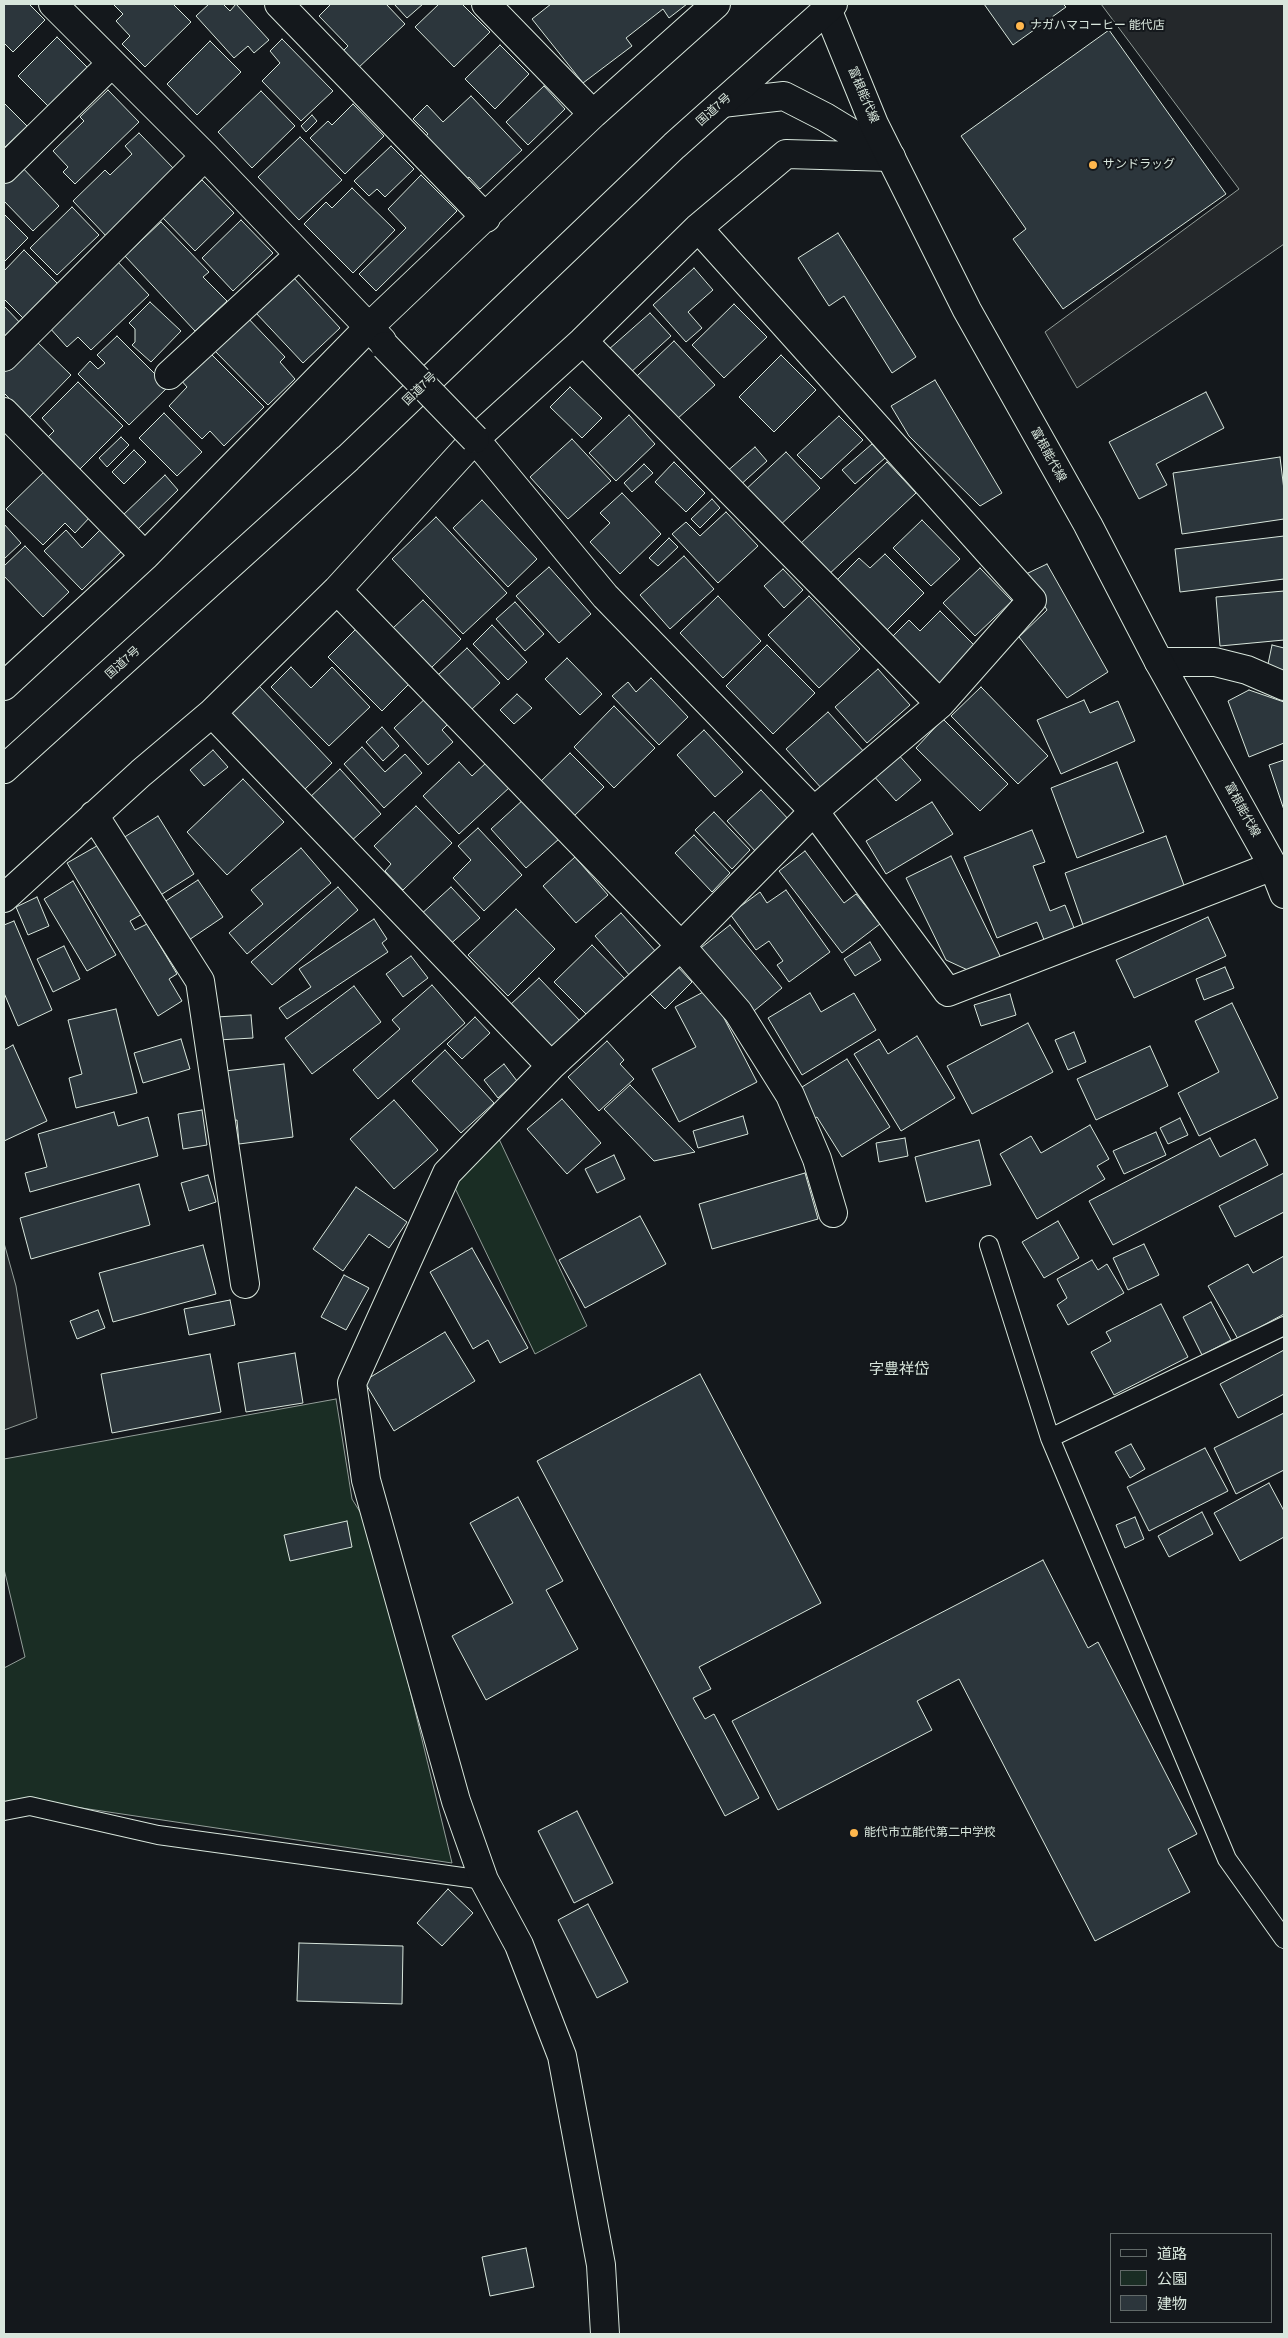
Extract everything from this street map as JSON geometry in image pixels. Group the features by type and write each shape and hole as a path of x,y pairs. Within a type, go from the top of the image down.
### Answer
{"main road":[{"path":"53,4 205,156 475,439 605,596 814,811 948,992 1272,866"},
{"path":"279,4 486,218"},
{"path":"486,4 593,114"},
{"path":"4,686 377,336 486,218 593,114 716,4"},
{"name":"国道7号","path":"4,770 348,458 828,5"},
{"name":"富根能代線","path":"828,5 874,124 967,310 1088,526 1159,662 1272,866 1284,894"},
{"path":"4,170 112,63"},
{"path":"722,103 784,96 825,117 891,157"},
{"path":"4,898 212,713 337,590 475,439 583,341 698,228 786,154 891,157"},
{"path":"4,356 205,156"},
{"path":"604,2334 601,2265 562,2056 519,1944 484,1880 456,1801 366,1480 352,1383 447,1173 551,1066 680,946 814,811 940,704 1032,600 698,228"},
{"path":"169,375 299,255"},
{"path":"583,341 940,704"},
{"path":"4,412 144,556"},
{"path":"337,590 680,946 738,1012 790,1095 817,1159 832,1213"},
{"path":"1159,662 1215,662 1247,670 1284,686"},
{"path":"212,713 551,1066"},
{"path":"94,816 200,981 245,1284"}],"lane":[{"path":"989,1245 1050,1438 1227,1859 1284,1939"},
{"path":"1050,1438 1284,1326"},
{"path":"4,1811 30,1806 158,1835 484,1880"}],"green space":[{"path":"499,1139 587,1326 535,1354 454,1186"},
{"path":"336,1399 352,1499 367,1523 391,1612 452,1863 21,1799 4,1803 4,1668 25,1657 4,1569 4,1459"}],"shaded area":[{"path":"1101,4 1284,4 1284,244 1077,388 1045,332 1239,189"},
{"path":"4,1243 16,1286 37,1418 4,1430"}],"building":[{"path":"4,4 29,4 45,20 13,52 4,43"},
{"path":"173,4 191,22 145,67 122,44 130,36 116,21 123,14 114,5"},
{"path":"209,4 223,4 230,11 236,4 269,40 254,53 248,46 234,58 196,16"},
{"path":"331,4 386,4 405,24 357,69 341,53 348,46 319,16"},
{"path":"394,4 423,4 407,18"},
{"path":"439,4 462,4 490,32 454,67 415,27"},
{"path":"551,4 687,4 669,18 663,9 626,38 632,46 583,83 532,19"},
{"name":"ナガハマコーヒー 能代店","path":"984,4 1063,4 1066,7 1013,45"},
{"name":"サンドラッグ","path":"1109,30 1226,194 1063,309 1013,239 1026,229 961,136"},
{"path":"57,37 89,69 50,108 18,76"},
{"path":"282,39 333,91 301,121 262,81 280,63 270,51"},
{"path":"210,41 241,72 197,115 167,84"},
{"path":"500,45 529,74 495,109 465,79"},
{"path":"544,86 565,109 528,145 506,122"},
{"path":"108,90 139,122 75,184 63,172 68,167 53,151 84,121 80,117"},
{"path":"261,91 295,126 252,168 218,132"},
{"path":"471,96 522,150 480,189 469,177 462,183 421,140 428,134 413,119 427,105 443,122"},
{"path":"4,103 27,126 4,148"},
{"path":"353,104 384,136 345,174 310,138 328,121 332,125"},
{"path":"312,115 317,121 306,132 301,126"},
{"path":"139,133 176,171 107,237 73,201 105,170 110,175 132,154 125,146"},
{"path":"300,137 342,180 299,220 258,177"},
{"path":"391,146 414,169 385,197 377,189 369,196 354,181"},
{"path":"19,164 59,206 33,231 4,201 4,179"},
{"path":"421,175 457,211 376,291 359,274 406,228 388,209"},
{"path":"202,180 234,213 195,251 163,218"},
{"path":"352,188 395,230 353,273 304,224 326,202 332,208"},
{"path":"72,207 99,235 57,275 30,248"},
{"path":"4,214 28,238 4,262"},
{"path":"241,220 273,253 233,291 202,258"},
{"path":"161,222 209,272 203,277 227,301 195,331 125,256"},
{"path":"838,233 916,357 892,373 844,296 829,306 798,258"},
{"path":"24,250 60,286 25,320 4,299 4,271"},
{"path":"117,261 149,295 91,350 78,337 67,347 48,326"},
{"path":"694,268 713,290 688,312 702,328 686,342 653,305"},
{"path":"293,277 340,328 303,363 255,312"},
{"path":"150,302 181,331 151,362 132,345 135,342 135,329 129,323"},
{"path":"734,304 767,337 724,378 692,345"},
{"path":"4,306 24,327 4,347"},
{"path":"650,313 671,336 630,373 608,350"},
{"path":"246,316 285,357 280,362 295,379 268,405 212,348"},
{"path":"117,336 168,387 129,425 78,374 90,361 98,369 105,363 97,355"},
{"path":"34,339 71,375 29,418 4,393 4,367"},
{"path":"674,341 715,385 677,419 637,376"},
{"path":"208,351 264,407 224,446 210,431 202,439 169,406 187,387 180,379"},
{"path":"781,355 816,390 774,432 739,397"},
{"path":"935,380 1002,493 980,506 909,436 891,406"},
{"path":"78,382 123,426 80,469 48,437 54,431 42,418"},
{"path":"570,387 602,418 582,438 550,407"},
{"path":"1206,392 1224,428 1156,464 1167,485 1139,499 1109,442"},
{"path":"164,413 202,452 177,476 139,438"},
{"path":"629,415 655,444 616,481 589,453"},
{"path":"839,416 863,440 821,479 797,455"},
{"path":"121,437 129,445 107,467 99,458"},
{"path":"572,439 611,481 568,519 530,477"},
{"path":"872,444 885,458 855,484 842,470"},
{"path":"755,447 767,461 738,487 725,473"},
{"path":"134,450 146,462 124,484 112,472"},
{"path":"786,452 820,488 777,528 743,492"},
{"path":"1280,457 1284,490 1284,519 1182,534 1173,473"},
{"path":"674,462 705,493 686,512 655,482"},
{"path":"887,462 916,493 827,576 799,545"},
{"path":"644,464 653,473 632,492 624,483"},
{"path":"46,470 91,516 75,533 65,523 43,545 6,509"},
{"path":"165,475 178,490 138,529 123,515"},
{"path":"622,493 661,534 620,574 590,542 610,523 600,513"},
{"path":"712,499 720,508 700,528 691,519"},
{"path":"482,500 537,559 508,587 453,528"},
{"path":"726,512 758,546 718,583 672,534 686,522 700,536"},
{"path":"436,517 507,593 463,634 392,559"},
{"path":"922,520 960,559 931,586 893,548"},
{"path":"4,524 21,543 4,559"},
{"path":"103,527 124,549 82,590 44,551 66,530 82,548"},
{"path":"1284,536 1284,579 1180,592 1175,549"},
{"path":"669,538 678,547 658,566 649,558"},
{"path":"25,546 69,592 43,617 4,576 4,566"},
{"path":"885,554 924,593 885,632 835,582 859,558 870,568"},
{"path":"684,556 714,589 670,629 640,595"},
{"path":"1047,564 1108,672 1067,698 1019,637 1047,610 1026,574"},
{"path":"549,567 591,614 559,643 516,596"},
{"path":"980,568 1012,601 975,636 943,603"},
{"path":"783,569 803,590 784,608 764,586"},
{"path":"1284,591 1284,640 1220,646 1216,597"},
{"path":"718,596 761,641 723,678 680,633"},
{"path":"809,596 860,649 819,688 768,635"},
{"path":"423,600 461,639 431,668 393,628"},
{"path":"515,602 544,634 525,651 496,619"},
{"path":"940,611 977,648 937,687 889,640 909,620 920,631"},
{"path":"492,625 527,662 508,680 473,644"},
{"path":"358,627 412,681 382,711 328,657"},
{"path":"767,645 815,693 773,734 726,686"},
{"path":"1272,645 1284,648 1284,672 1267,669"},
{"path":"467,648 500,683 471,710 438,675"},
{"path":"567,658 602,694 580,715 545,679"},
{"path":"291,667 311,688 332,667 370,707 329,746 271,687"},
{"path":"878,669 910,705 867,743 835,707"},
{"path":"651,678 688,717 659,745 612,696 628,682 636,692"},
{"path":"259,686 332,763 303,791 230,714"},
{"path":"981,687 1048,756 1018,784 951,716"},
{"path":"1249,690 1284,702 1284,743 1249,757 1228,701"},
{"path":"517,694 532,708 514,724 500,710"},
{"path":"429,695 452,720 442,730 453,742 428,765 394,728"},
{"path":"1084,700 1090,713 1118,701 1135,741 1061,774 1037,720"},
{"path":"614,706 655,748 614,788 574,747"},
{"path":"828,712 865,753 823,790 786,749"},
{"path":"943,719 1008,784 980,811 916,748"},
{"path":"382,727 399,746 383,761 366,742"},
{"path":"704,730 743,772 715,797 677,755"},
{"path":"362,747 385,772 405,754 422,773 384,808 344,764"},
{"path":"213,750 228,767 204,786 190,770"},
{"path":"896,752 921,780 896,801 872,774"},
{"path":"570,753 604,787 572,818 538,784"},
{"path":"1284,760 1284,810 1269,765"},
{"path":"459,762 472,776 487,762 510,787 459,834 423,796"},
{"path":"1117,762 1144,832 1077,858 1051,788"},
{"path":"340,769 381,814 349,843 308,799"},
{"path":"243,779 284,822 227,875 187,832"},
{"path":"761,790 791,822 757,853 727,821"},
{"path":"524,799 559,839 526,868 491,829"},
{"path":"932,802 953,834 886,874 866,841"},
{"path":"416,806 452,843 403,890 385,871 391,864 374,846"},
{"path":"714,812 750,850 732,869 695,830"},
{"path":"158,816 194,874 159,896 123,838"},
{"path":"478,828 522,875 484,911 453,878 471,860 458,846"},
{"path":"1032,830 1045,862 1033,866 1050,911 1065,905 1076,933 1046,945 1037,922 997,938 964,857"},
{"path":"694,835 730,873 712,892 675,853"},
{"path":"1166,836 1185,888 1083,925 1065,873"},
{"path":"102,843 144,913 130,921 135,930 147,924 177,974 169,979 182,1001 158,1016 67,863"},
{"path":"301,848 331,883 247,954 229,933 263,904 251,890"},
{"path":"805,851 844,903 856,894 880,924 842,953 779,871"},
{"path":"951,856 1001,958 972,972 946,960 906,878"},
{"path":"575,857 608,895 576,923 543,886"},
{"path":"198,880 223,917 183,944 158,906"},
{"path":"73,881 116,955 87,971 44,899"},
{"path":"338,887 358,910 272,985 251,962"},
{"path":"451,887 480,918 447,947 419,916"},
{"path":"786,890 830,952 789,982 777,965 783,961 769,941 756,950 730,914 760,892 767,903"},
{"path":"37,897 49,926 28,935 16,907"},
{"path":"516,909 555,949 508,996 468,955"},
{"path":"621,913 657,953 631,977 595,936"},
{"path":"1208,917 1226,956 1134,998 1116,960"},
{"path":"374,919 387,939 382,943 388,952 287,1019 279,1008 311,987 299,969"},
{"path":"14,921 52,1010 18,1026 4,993 4,925"},
{"path":"730,925 782,988 749,1015 697,951"},
{"path":"870,942 881,960 855,976 844,959"},
{"path":"592,945 627,981 590,1018 554,982"},
{"path":"64,946 80,979 53,992 37,959"},
{"path":"411,956 428,978 403,997 386,974"},
{"path":"676,965 692,982 665,1009 648,992"},
{"path":"1225,967 1234,988 1204,1000 1196,979"},
{"path":"539,978 581,1022 551,1050 510,1005"},
{"path":"432,985 465,1023 378,1099 353,1070 400,1029 392,1020"},
{"path":"354,986 381,1022 312,1074 285,1038"},
{"path":"709,989 757,1082 679,1122 652,1069 696,1047 675,1007"},
{"path":"810,993 821,1012 854,993 876,1030 802,1075 768,1018"},
{"path":"1010,994 1016,1015 981,1026 974,1005"},
{"path":"1232,1003 1278,1098 1199,1136 1178,1093 1219,1072 1195,1021"},
{"path":"116,1009 137,1093 76,1108 69,1078 82,1074 68,1020"},
{"path":"251,1015 253,1038 218,1040 216,1017"},
{"path":"475,1017 490,1033 462,1059 447,1044"},
{"path":"1028,1023 1053,1072 972,1114 947,1066"},
{"path":"1074,1032 1086,1062 1068,1070 1055,1040"},
{"path":"917,1036 955,1098 901,1131 854,1054 879,1039 888,1054"},
{"path":"181,1039 190,1069 143,1083 134,1053"},
{"path":"607,1041 624,1060 620,1064 634,1079 599,1111 568,1077"},
{"path":"13,1045 47,1121 4,1141 4,1050"},
{"path":"1150,1046 1168,1086 1096,1120 1077,1079"},
{"path":"445,1050 494,1103 461,1133 412,1081"},
{"path":"847,1059 890,1127 842,1157 817,1117 811,1120 794,1092"},
{"path":"284,1064 293,1137 239,1144 237,1120 231,1121 225,1071"},
{"path":"504,1064 517,1081 498,1098 484,1080"},
{"path":"630,1085 695,1152 654,1161 604,1109"},
{"path":"562,1099 601,1143 567,1174 527,1129"},
{"path":"394,1100 438,1150 394,1189 350,1139"},
{"path":"202,1110 207,1145 183,1149 178,1114"},
{"path":"114,1112 118,1126 148,1117 158,1156 30,1192 25,1173 47,1167 38,1134"},
{"path":"743,1116 748,1134 698,1148 693,1131"},
{"path":"1180,1118 1188,1135 1168,1144 1160,1128"},
{"path":"1090,1125 1109,1159 1097,1166 1105,1179 1037,1219 1000,1154 1031,1136 1041,1153"},
{"path":"1156,1132 1166,1155 1124,1174 1113,1151"},
{"path":"905,1138 908,1156 879,1162 876,1143"},
{"path":"1210,1138 1220,1157 1255,1139 1268,1165 1113,1245 1089,1201"},
{"path":"979,1140 991,1185 926,1202 915,1157"},
{"path":"614,1155 625,1179 597,1193 585,1169"},
{"path":"805,1173 818,1219 712,1249 699,1204"},
{"path":"1284,1173 1284,1212 1235,1237 1219,1206"},
{"path":"208,1175 216,1202 189,1211 181,1183"},
{"path":"139,1184 150,1225 31,1259 20,1218"},
{"path":"356,1187 407,1222 389,1248 369,1234 343,1271 313,1249"},
{"path":"640,1216 666,1264 585,1308 559,1260"},
{"path":"1058,1221 1079,1258 1044,1278 1022,1242"},
{"path":"1144,1244 1159,1275 1128,1290 1113,1258"},
{"path":"203,1245 216,1294 113,1322 99,1273"},
{"path":"472,1248 528,1348 500,1363 488,1340 473,1349 430,1272"},
{"path":"1284,1256 1284,1314 1238,1339 1208,1286 1248,1264 1253,1273"},
{"path":"1092,1260 1098,1270 1107,1264 1124,1293 1068,1325 1057,1305 1067,1298 1057,1279"},
{"path":"344,1275 369,1288 346,1330 321,1317"},
{"path":"230,1300 235,1325 189,1335 184,1309"},
{"path":"1211,1302 1231,1340 1202,1355 1183,1317"},
{"path":"1161,1304 1188,1357 1114,1395 1091,1352 1111,1341 1106,1332"},
{"path":"98,1310 105,1328 77,1339 70,1321"},
{"path":"445,1332 475,1381 394,1431 364,1381"},
{"path":"1284,1350 1284,1394 1238,1418 1220,1384"},
{"path":"295,1353 303,1403 246,1412 238,1363"},
{"path":"210,1354 221,1412 112,1433 101,1374"},
{"path":"700,1374 821,1603 699,1667 711,1689 693,1698 705,1719 714,1714 759,1798 725,1816 537,1461"},
{"path":"1284,1413 1284,1470 1236,1494 1214,1448"},
{"path":"1131,1444 1145,1469 1130,1478 1115,1452"},
{"path":"1205,1448 1228,1491 1149,1531 1127,1487"},
{"path":"1269,1483 1284,1511 1284,1537 1240,1561 1214,1513"},
{"path":"518,1497 563,1581 546,1590 578,1649 486,1700 452,1636 513,1603 470,1523"},
{"path":"1202,1512 1213,1534 1169,1557 1158,1536"},
{"path":"1135,1517 1144,1539 1125,1548 1116,1525"},
{"path":"347,1521 352,1547 290,1561 284,1535"},
{"path":"1043,1560 1088,1648 1098,1642 1197,1834 1168,1849 1190,1892 1095,1941 959,1679 917,1701 932,1730 778,1810 732,1721"},
{"path":"577,1811 613,1883 574,1903 538,1831"},
{"path":"448,1889 473,1913 442,1946 417,1923"},
{"path":"588,1904 628,1982 597,1998 558,1920"},
{"path":"299,1943 403,1946 402,2004 297,2001"},
{"path":"526,2248 534,2287 490,2296 482,2257"}],"place":[{"name":"ナガハマコーヒー 能代店","path":"1020,26"},
{"name":"サンドラッグ","path":"1093,165"},
{"name":"能代市立能代第二中学校","path":"854,1833"}],"district":[{"name":"字豊祥岱","path":"899,1370"}]}
